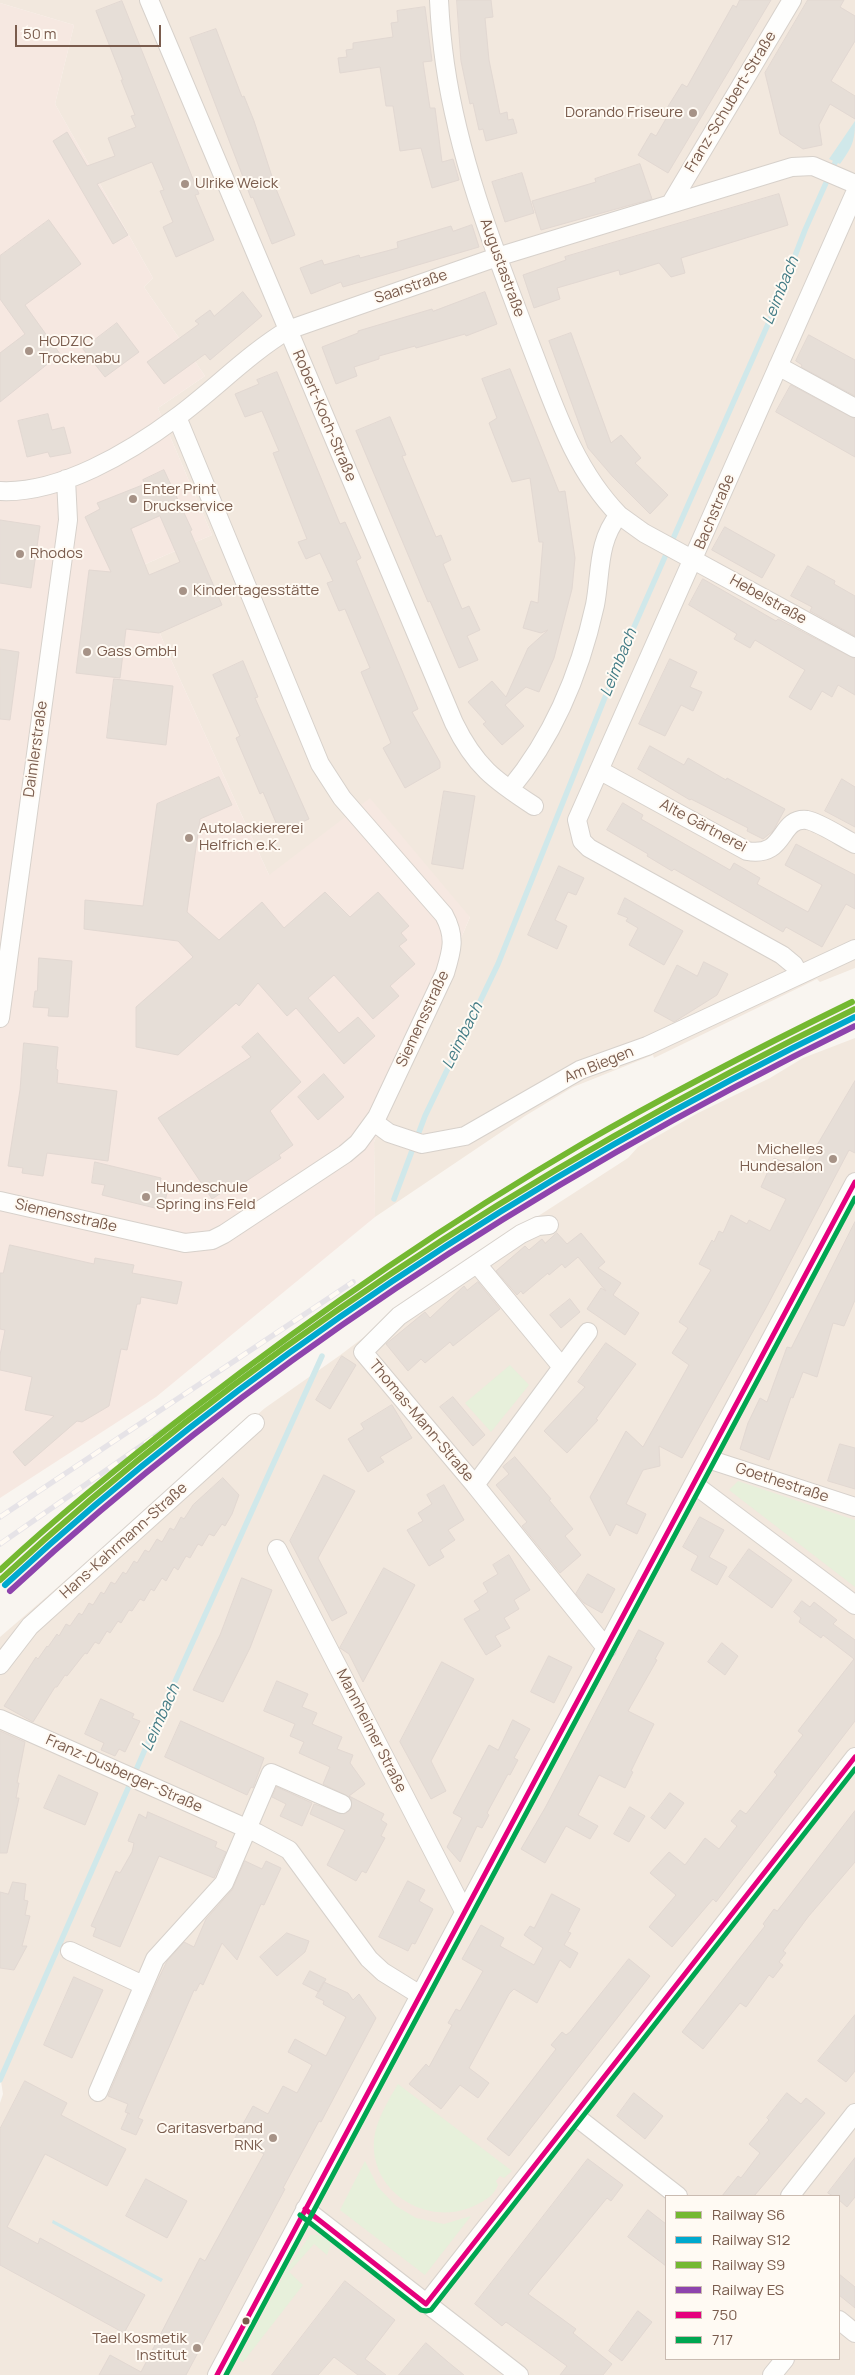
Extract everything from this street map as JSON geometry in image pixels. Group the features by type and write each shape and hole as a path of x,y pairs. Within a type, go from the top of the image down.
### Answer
{"street":[{"name":"Robert-Koch-Straße","path":"149,0 454,723 465,746 487,773 534,806"},
{"name":"Augustastraße","path":"439,0 445,65 466,158 497,257 568,441 591,481 620,515 659,541 687,556"},
{"name":"Franz-Schubert-Straße","path":"671,203 792,0"},
{"name":"Saarstraße","path":"0,491 26,489 66,479 114,457 176,417 261,348 288,330 497,257 792,167 812,166 852,186"},
{"name":"Bachstraße","path":"799,974 794,965 782,955 589,848 582,841 577,820 687,556 778,366 852,186"},
{"path":"778,366 855,408"},
{"name":"Siemensstraße","path":"0,1202 185,1243 212,1240 224,1234 345,1154 358,1143 374,1122 445,973 452,941 452,929 444,915 342,798 320,764 176,417"},
{"name":"Daimlerstraße","path":"0,1018 68,520 66,479"},
{"path":"510,790 536,757 568,692 580,660 594,606 601,553 610,529 620,515"},
{"name":"Hebelstraße","path":"687,556 855,648"},
{"name":"Alte Gärtnerei","path":"599,770 747,851 759,853 770,850 789,826 797,821 808,820 855,844"},
{"name":"Am Biegen","path":"374,1122 389,1133 402,1139 422,1144 465,1136 580,1070 646,1046 855,948"},
{"path":"217,2375 695,1485 855,1182"},
{"name":"Thomas-Mann-Straße","path":"549,1224 530,1229 398,1316 363,1352 475,1485 607,1649"},
{"path":"477,1264 562,1367"},
{"name":"Thomas-Mann-Straße","path":"475,1485 588,1332"},
{"name":"Hans-Kahrmann-Straße","path":"0,1665 30,1626 254,1424"},
{"name":"Goethestraße","path":"708,1459 855,1507"},
{"path":"695,1485 855,1606"},
{"name":"Mannheimer Straße","path":"277,1549 465,1913"},
{"name":"Franz-Dusberger-Straße","path":"0,1719 273,1840 289,1850 369,1959 383,1972 420,1995"},
{"path":"426,2304 855,1757"},
{"path":"98,2092 155,1959 224,1883 271,1773 342,1804"},
{"path":"70,1951 143,1986"},
{"path":"791,2195 855,2113"},
{"path":"575,2116 677,2195"},
{"path":"305,2209 519,2375"},
{"path":"840,2321 855,2333"},
{"path":"772,2375 784,2360"}],"shaded area":[{"path":"0,0 855,0 855,968 820,982 817,979 654,1058 653,1055 573,1087 525,1116 375,1217 374,1142 470,917 269,875 168,653 134,569 212,535 158,408 205,376 144,287 153,278 55,104 74,25 0,3"},
{"path":"0,3 74,25 55,104 153,278 144,287 205,376 158,408 212,535 134,569 168,653 269,875 370,798 470,917 374,1142 375,1217 156,1397 0,1498"},
{"path":"855,1038 855,2375 0,2375 0,2103 3,2094 0,2075 0,1637 265,1408 339,1356 405,1306 512,1233 628,1158 638,1147 698,1113 770,1078 803,1058"}],"green space":[{"path":"510,1365 529,1385 491,1432 465,1403"},
{"path":"738,1481 855,1520 855,1587 729,1490"},
{"path":"398,2084 512,2171 504,2178 500,2176 496,2181 498,2185 496,2189 489,2197 476,2205 459,2211 441,2212 423,2209 407,2202 393,2191 382,2177 375,2160 374,2140 380,2118"},
{"path":"365,2161 378,2187 396,2206 416,2218 444,2224 471,2216 425,2275 340,2210"},
{"path":"310,2235 322,2236 329,2241 331,2244 327,2255 314,2244 289,2272 303,2285 243,2362 239,2360 287,2269"}],"water":[{"path":"855,121 850,148 840,164 829,159"},
{"path":"53,2220 163,2279 161,2282 52,2223"}],"building":[{"path":"457,0 491,0 493,17 485,18 489,60 500,114 507,112 508,120 513,119 517,133 486,141 483,129 479,130 473,103 470,104 461,61"},
{"path":"740,0 771,0 668,173 638,155 651,133 656,136 671,110 667,108 682,84 687,87 733,5 736,7"},
{"path":"808,0 844,0 840,7 855,16 855,41 831,81 855,96 855,119 830,104 819,125 822,145 803,149 780,134 765,73"},
{"path":"122,1 199,194 195,195 214,240 176,257 163,227 173,222 160,191 164,190 152,162 97,184 128,235 113,244 53,141 67,132 87,166 115,156 108,138 136,127 131,116 135,115 121,80 123,80 96,11"},
{"path":"425,7 432,61 423,62 430,108 435,108 442,162 453,159 459,180 432,188 421,148 400,151 393,106 386,106 380,67 340,73 338,58 347,57 346,50 353,49 353,43 393,37 391,23 398,22 397,11"},
{"path":"216,29 242,97 244,96 254,121 276,189 295,235 272,244 253,197 251,198 190,38"},
{"path":"640,164 652,199 541,230 532,201 596,182 595,179"},
{"path":"522,173 534,213 505,222 492,182"},
{"path":"779,194 788,225 681,258 685,273 671,277 659,263 620,275 619,270 557,288 560,299 534,308 523,275 566,260 565,257"},
{"path":"49,220 81,264 25,305 60,354 0,402 0,353 25,334 0,299 0,256"},
{"path":"472,225 479,247 343,287 341,282 311,294 300,268 322,260 324,265 359,255 360,258 398,248 397,242 451,226 453,231"},
{"path":"243,292 262,316 210,360 205,354 164,384 147,362 199,324 195,321 210,310 214,316"},
{"path":"485,292 497,324 466,336 465,334 379,356 379,359 354,367 357,376 336,384 322,347 358,333 358,331 432,309 433,311"},
{"path":"117,323 139,352 105,377 83,349"},
{"path":"571,333 611,443 621,435 641,458 635,463 668,495 650,514 613,477 588,448 549,341"},
{"path":"809,335 855,360 855,396 801,367 802,365 796,361"},
{"path":"510,369 559,492 565,491 575,558 572,589 554,658 539,692 526,687 505,705 524,726 502,745 483,724 486,722 468,702 492,681 506,697 528,648 548,630 541,633 523,628 531,601 538,603 543,542 539,542 530,478 512,482 489,423 497,418 482,379"},
{"path":"277,372 340,524 345,522 361,558 356,561 418,709 412,712 440,762 440,768 405,788 383,748 391,743 361,672 370,668 345,609 339,611 327,583 333,581 320,553 306,559 298,542 307,539 273,453 279,451 262,411 245,417 235,394 259,384 257,380"},
{"path":"791,385 855,419 855,457 776,412"},
{"path":"48,414 52,430 64,427 71,453 50,457 48,452 27,457 18,421"},
{"path":"390,417 406,455 402,456 436,537 441,535 451,560 443,564 462,609 469,606 480,630 467,636 478,660 459,668 430,601 428,602 356,431"},
{"path":"164,470 192,530 190,531 222,605 159,633 126,629 120,678 76,673 89,570 111,572 85,517 100,509 97,503 145,484 143,480","holes":["160,516 180,562 149,575 131,529"]},
{"name":"Rhodos","path":"0,520 40,526 31,588 0,583"},
{"path":"725,527 775,555 762,578 712,550"},
{"path":"808,566 835,581 834,584 855,596 855,636 810,611 812,607 791,596"},
{"path":"703,579 776,621 778,619 855,659 855,695 838,685 832,697 822,691 811,710 789,697 805,670 755,640 750,648 734,639 737,634 689,605"},
{"path":"0,649 19,652 10,720 0,719"},
{"path":"670,659 697,672 690,687 702,692 693,711 681,705 665,736 639,724"},
{"path":"243,661 258,697 255,698 309,819 280,832 263,792 260,794 236,738 240,736 213,675"},
{"path":"114,679 173,686 166,745 107,738"},
{"path":"650,746 684,765 688,758 726,780 727,778 785,809 773,831 763,839 747,831 748,828 690,800 638,769"},
{"path":"219,777 232,805 200,819 187,912 219,940 262,902 284,928 325,892 350,917 378,892 409,926 401,933 407,940 399,946 415,964 390,986 399,996 373,1019 334,975 308,998 339,1033 358,1017 375,1036 344,1064 296,1008 287,1016 258,983 239,1006 236,1003 178,1055 136,1047 136,1007 193,957 178,941 84,929 85,900 143,906 157,804"},
{"path":"842,779 855,787 855,827 825,811"},
{"path":"444,791 475,796 463,869 432,864"},
{"path":"623,803 643,815 641,819 730,870 734,863 760,878 757,884 808,912 822,885 785,865 796,844 855,875 855,909 846,904 822,947 786,927 783,932 674,869 672,871 647,856 648,854 607,830"},
{"path":"559,866 584,878 576,895 568,892 555,920 567,926 557,949 528,935"},
{"path":"625,898 683,931 664,965 629,945 638,928 626,921 628,918 618,914"},
{"path":"39,958 72,961 68,1017 48,1016 49,1008 33,1007 35,991 37,991"},
{"path":"704,962 728,974 717,995 674,1022 654,1011 677,965 697,976"},
{"path":"258,1033 301,1082 270,1111 293,1145 279,1155 281,1158 239,1186 236,1183 212,1199 158,1118 251,1057 242,1047"},
{"path":"24,1043 58,1047 57,1083 117,1091 108,1161 47,1153 43,1176 22,1173 23,1168 8,1166 20,1090"},
{"path":"324,1074 344,1097 318,1120 298,1097"},
{"path":"855,1081 855,1153 849,1150 766,1308 682,1458 659,1446 660,1466 643,1470 626,1504 646,1514 637,1534 616,1524 610,1536 590,1497 626,1431 643,1447 689,1365 672,1353 688,1328 679,1322 711,1270 699,1264 712,1240 714,1242 719,1231 723,1233 731,1215 747,1224 749,1220 770,1231 786,1199 761,1187 774,1158 802,1170"},
{"path":"95,1162 161,1178 158,1190 167,1193 163,1210 102,1195 105,1185 92,1183"},
{"path":"855,1222 855,1300 844,1326 833,1323 817,1377 803,1372 793,1398 791,1397 769,1460 740,1449 748,1423 760,1398 767,1402 787,1347 791,1348"},
{"path":"557,1233 567,1244 581,1233 605,1262 598,1268 621,1283 613,1295 639,1313 625,1335 587,1309 601,1288 606,1291 578,1257 565,1268 562,1264 549,1275 548,1273 523,1294 521,1291 517,1295 496,1271 525,1246 529,1250 542,1239 545,1243"},
{"path":"10,1245 94,1264 95,1258 134,1265 132,1273 182,1282 177,1304 141,1297 140,1304 137,1304 127,1350 121,1349 109,1406 82,1422 77,1421 25,1466 13,1452 54,1416 25,1410 32,1377 0,1370 0,1355 5,1330 0,1329 0,1273 3,1273"},
{"path":"478,1282 500,1309 453,1346 450,1342 425,1363 421,1359 408,1371 386,1344 425,1312 430,1318 464,1286 467,1290"},
{"path":"570,1299 580,1312 561,1328 550,1315"},
{"path":"606,1343 636,1364 596,1419 598,1420 567,1453 544,1431 585,1387 578,1382"},
{"path":"342,1356 356,1365 330,1409 316,1400"},
{"path":"453,1397 485,1435 473,1446 440,1407"},
{"path":"392,1405 412,1438 380,1457 384,1462 368,1472 348,1439 364,1429 361,1424"},
{"path":"840,1444 855,1448 855,1489 828,1481"},
{"path":"515,1457 551,1499 549,1500 573,1529 565,1536 581,1555 560,1573 522,1526 527,1522 496,1485 509,1474 503,1467"},
{"path":"324,1475 355,1491 318,1558 347,1613 332,1621 290,1541"},
{"path":"223,1478 239,1495 225,1526 222,1524 214,1536 209,1534 202,1546 198,1544 190,1558 186,1556 178,1570 174,1567 166,1581 162,1578 154,1591 151,1589 144,1601 140,1599 132,1611 129,1610 121,1623 118,1621 110,1633 107,1631 99,1644 95,1642 87,1654 85,1653 67,1676 65,1675 57,1687 55,1687 33,1722 4,1706 36,1657 38,1659 57,1634 59,1636 66,1624 70,1626 79,1613 82,1615 89,1603 93,1605 101,1592 104,1594 111,1582 115,1584 123,1572 126,1574 134,1561 137,1563 145,1550 149,1552 157,1539 162,1542 170,1528 174,1530 181,1517 184,1519 193,1505"},
{"path":"444,1485 464,1520 448,1530 455,1540 440,1550 444,1557 429,1566 407,1530 423,1521 418,1513 432,1504 427,1495"},
{"path":"700,1517 724,1530 709,1557 727,1567 717,1585 691,1570 698,1556 683,1547"},
{"path":"749,1549 792,1580 772,1608 729,1577"},
{"path":"509,1555 530,1590 514,1600 519,1609 504,1618 510,1628 495,1636 501,1646 486,1655 464,1619 480,1610 474,1601 488,1592 483,1583 498,1574 493,1565"},
{"path":"384,1568 415,1585 363,1682 349,1654 340,1648"},
{"path":"588,1574 615,1589 602,1613 584,1603 576,1594"},
{"path":"242,1578 272,1590 250,1648 223,1702 193,1690 220,1635"},
{"path":"802,1601 810,1607 814,1602 837,1620 833,1624 855,1640 855,1721 716,1902 713,1899 672,1947 649,1927 676,1895 650,1873 669,1852 685,1865 705,1838 719,1849 737,1826 731,1821 740,1810 746,1814 777,1775 774,1772 803,1735 798,1731 854,1659 823,1635 821,1638 799,1622 801,1618 794,1612"},
{"path":"639,1630 664,1643 655,1659 657,1660 628,1711 654,1724 631,1771 633,1772 625,1788 599,1775 578,1815 598,1826 590,1839 566,1826 545,1863 521,1849 545,1808"},
{"path":"722,1643 738,1656 725,1675 708,1662"},
{"path":"549,1656 572,1667 554,1703 531,1692"},
{"path":"442,1662 474,1679 431,1761 446,1791 431,1799 400,1742"},
{"path":"277,1681 308,1694 302,1707 317,1713 312,1724 342,1737 337,1749 353,1755 350,1763 365,1784 349,1796 384,1814 381,1820 387,1824 381,1836 385,1838 366,1873 362,1871 356,1881 327,1865 345,1830 310,1814 314,1804 344,1814 351,1809 351,1798 323,1784 330,1767 299,1753 304,1742 290,1736 295,1724 264,1711"},
{"path":"101,1699 134,1714 132,1718 140,1721 125,1752 119,1749 115,1756 101,1750 104,1743 85,1734"},
{"path":"513,1720 530,1729 514,1758 518,1760 510,1775 508,1774 487,1813 489,1815 482,1828 477,1826 460,1862 447,1847 462,1818 453,1813 489,1745 498,1750"},
{"path":"181,1721 264,1758 253,1788 251,1787 247,1795 165,1757"},
{"path":"0,1731 25,1742 17,1783 19,1783 16,1798 19,1798 7,1853 0,1853"},
{"path":"59,1775 98,1793 85,1825 44,1808"},
{"path":"277,1787 312,1803 302,1826 280,1816 286,1804 272,1797"},
{"path":"670,1793 684,1803 665,1829 651,1818"},
{"path":"630,1807 645,1816 629,1842 614,1834"},
{"path":"855,1811 855,1862 808,1917 783,1951 786,1953 779,1962 783,1965 773,1978 769,1975 746,2007 740,2003 703,2049 682,2032 765,1926 763,1924 774,1909 777,1911"},
{"path":"148,1812 217,1842 215,1847 226,1852 214,1878 159,1856 120,1947 93,1936 96,1928 91,1926 116,1871 120,1873 132,1852 134,1843 128,1841 139,1814 146,1818"},
{"path":"245,1861 262,1869 266,1861 281,1868 264,1905 261,1904 237,1960 222,1943 203,1985 200,1983 196,1991 194,1990 138,2118 143,2120 136,2135 121,2129 128,2113 125,2112 128,2104 108,2096 167,1961 184,1942 194,1947 206,1919 232,1890"},
{"path":"408,1881 425,1890 419,1901 433,1909 415,1944 412,1943 408,1951 379,1937"},
{"path":"13,1882 26,1884 24,1900 28,1901 25,1915 30,1916 22,1946 27,1946 14,1970 0,1968 0,1892 8,1894"},
{"path":"552,1894 580,1909 568,1932 571,1933 564,1945 578,1953 570,1968 560,1960 537,2003 514,1989 509,1994 469,2068 489,2083 478,2098 460,2085 441,2109 409,2084 426,2064 429,2067 452,2025 448,2023 456,2009 460,2011 483,1971 462,1959 481,1925 504,1938 500,1946 534,1965 543,1948 524,1935 530,1926 534,1928"},
{"path":"287,1933 309,1941 305,1952 277,1976 260,1957"},
{"path":"629,1959 650,1976 509,2156 487,2139 556,2049 551,2045 562,2032 566,2035 570,2032"},
{"path":"310,1971 326,1979 319,1992 303,1984"},
{"path":"74,1977 103,1990 72,2058 44,2045"},
{"path":"324,1982 348,1993 353,2000 359,1994 376,2018 321,2122 319,2121 283,2188 285,2189 186,2375 99,2375 110,2355 141,2372 200,2258 205,2261 264,2154 235,2138 253,2106 268,2114 283,2086 297,2093 312,2065 288,2052 295,2039 326,2056 346,2017 323,2004 324,2001 316,1997"},
{"path":"855,2015 855,2071 846,2082 818,2061"},
{"path":"25,2081 67,2103 61,2115 126,2149 107,2186 45,2154 7,2227 38,2244 40,2238 145,2295 124,2333 0,2265 0,2129"},
{"path":"634,2093 663,2116 645,2139 617,2116"},
{"path":"787,2093 801,2104 806,2098 825,2113 755,2195 723,2195 738,2176 741,2178 760,2153 749,2144 769,2120 767,2118"},
{"path":"855,2158 855,2197 847,2207 840,2201 840,2195 828,2193"},
{"path":"588,2159 623,2185 611,2201 607,2198 528,2294 576,2329 573,2333 612,2364 603,2375 560,2375 567,2366 506,2322 502,2326 475,2304"},
{"path":"146,2179 187,2201 167,2238 126,2216"},
{"path":"648,2210 665,2223 665,2265 628,2237"},
{"path":"840,2275 855,2287 855,2308 840,2296"},
{"path":"345,2281 395,2320 365,2359 386,2375 358,2375 334,2357 318,2375 272,2375"},
{"path":"638,2311 652,2322 622,2361 609,2351"},
{"path":"426,2343 448,2362 464,2375 399,2375"}],"waterway":[{"name":"Leimbach","path":"394,1199 425,1116 498,964 626,645 772,315 805,230 838,156"},
{"name":"Leimbach","path":"0,2080 172,1688 322,1356"}],"railway":[{"path":"0,1517 353,1282"},
{"path":"0,1544 361,1293"}],"rail line":[{"name":"S9","path":"0,1570 96,1486 194,1408 288,1337 433,1237 532,1174 615,1125 783,1036 852,1002"},
{"name":"S6","path":"0,1580 97,1494 197,1413 300,1336 407,1263 515,1194 627,1129 740,1067 855,1009"},
{"name":"S12","path":"5,1585 101,1500 201,1419 303,1343 409,1270 517,1201 628,1136 741,1075 855,1017"},
{"name":"ES","path":"10,1591 106,1507 205,1426 307,1350 412,1278 520,1209 629,1145 741,1084 855,1026"}],"transit line":[{"name":"750","path":"217,2375 855,1182"},
{"name":"717","path":"226,2375 855,1198"},
{"name":"750","path":"426,2304 855,1757"},
{"name":"717","path":"300,2215 421,2310 431,2310 855,1769"},
{"name":"750","path":"305,2209 426,2304"}],"place":[{"name":"Dorando Friseure","path":"693,113"},
{"name":"Ulrike Weick","path":"185,184"},
{"name":"HODZIC Trockenabu","path":"29,351"},
{"name":"Enter Print Druckservice","path":"133,499"},
{"name":"Rhodos","path":"20,554"},
{"name":"Kindertagesstätte","path":"183,591"},
{"name":"Gass GmbH","path":"87,652"},
{"name":"Autolackiererei Helfrich e.K.","path":"189,838"},
{"name":"Michelles Hundesalon","path":"833,1159"},
{"name":"Hundeschule Spring ins Feld","path":"146,1197"},
{"name":"Caritasverband RNK","path":"273,2138"},
{"name":"Tael Kosmetik Institut","path":"197,2348"}]}
